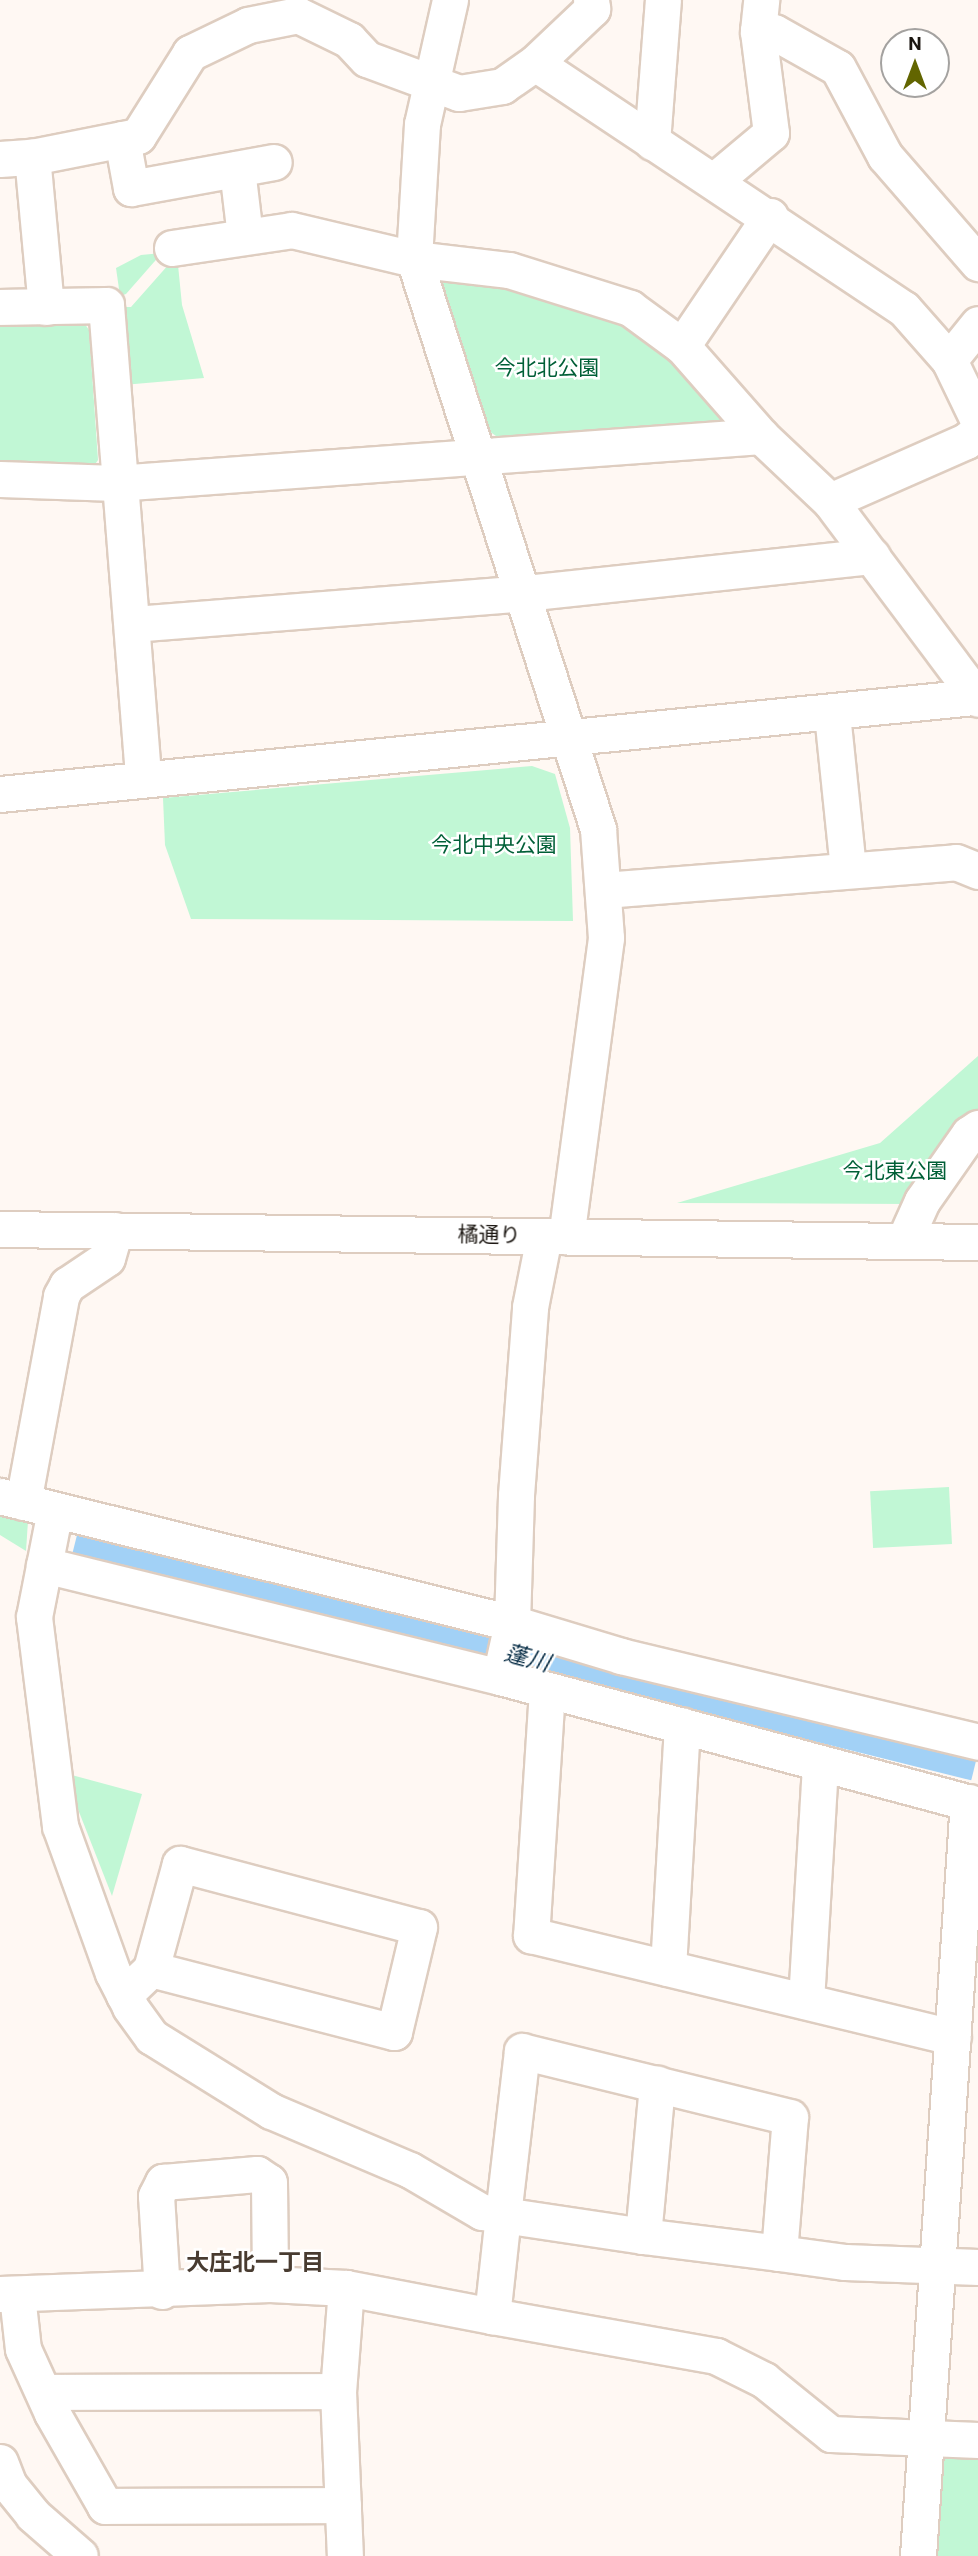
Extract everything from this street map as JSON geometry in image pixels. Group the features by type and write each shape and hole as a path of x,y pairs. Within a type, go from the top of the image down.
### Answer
{"street":[{"path":"450,0 422,124 414,259 525,593 598,829 606,938 555,1236 530,1307 516,1494 511,1627 501,1672"},
{"path":"46,307 16,158 138,136 190,53 248,25 298,15 349,40 367,59 431,85 459,93 502,86 536,63 592,9 591,0"},
{"path":"652,142 663,0"},
{"path":"715,180 771,133 760,15"},
{"path":"760,15 774,32 838,68 884,156 978,262"},
{"path":"536,63 652,142 770,216 904,309 949,360 978,420"},
{"path":"122,139 131,188 274,162"},
{"path":"237,169 245,236"},
{"path":"682,346 770,216"},
{"path":"0,793 975,698 830,501 761,436 682,346 629,308 509,270 414,259 292,230 172,248"},
{"path":"0,307 106,305 116,484 133,624 143,779"},
{"path":"949,360 978,324"},
{"path":"830,501 966,441 978,431"},
{"path":"0,479 116,484 761,436"},
{"path":"133,624 525,593 872,556"},
{"path":"832,714 848,869"},
{"path":"604,890 956,862 978,871"},
{"path":"904,1241 922,1201 969,1134 978,1128"},
{"name":"橘通り","path":"0,1228 978,1242"},
{"path":"115,1230 107,1258 67,1285 61,1296 26,1503 44,1565 34,1617 60,1826 124,1995 152,2037 271,2111 410,2170 482,2212 845,2262 978,2267"},
{"path":"26,1503 621,1656 978,1742"},
{"path":"44,1565 501,1672 547,1689 975,1802 968,1962 953,2037 964,2090 938,2264 918,2556"},
{"path":"547,1689 531,1935 953,2037"},
{"path":"668,1968 682,1725"},
{"path":"806,2001 820,1763"},
{"path":"124,1995 151,1969 180,1864 419,1927 394,2032 151,1969"},
{"path":"492,2316 522,2051 790,2117 779,2253"},
{"path":"643,2236 657,2084"},
{"path":"162,2291 156,2196 163,2182 257,2174 269,2182 270,2284"},
{"path":"343,2505 105,2506 52,2413 45,2392 23,2349 8,2295 162,2291 270,2284 346,2288 716,2356 764,2380 831,2434 978,2440"},
{"path":"345,2556 338,2391 346,2288"},
{"path":"45,2392 338,2391"},
{"path":"0,2462 9,2484 33,2515 80,2556"}],"green space":[{"path":"162,253 126,294 120,296 116,268 141,255"},
{"path":"177,255 182,305 204,378 123,385 119,320 124,307 131,307"},
{"name":"今北北公園","path":"444,267 630,318 726,404 718,428 510,446 489,431 436,274"},
{"path":"78,314 89,330 98,460 91,470 0,468 0,315"},
{"name":"今北中央公園","path":"532,766 555,774 570,828 573,921 191,919 165,845 163,798"},
{"name":"今北東公園","path":"978,1056 978,1122 910,1204 677,1203 880,1143"},
{"path":"949,1487 952,1544 873,1548 870,1491"},
{"path":"0,1507 28,1521 26,1551 0,1535"},
{"path":"68,1774 142,1794 112,1896 72,1794"},
{"path":"940,2455 978,2457 978,2556 934,2556"}],"water":[{"name":"蓬川","path":"79,1527 978,1751 971,1780 72,1556"}],"district":[{"name":"大庄北一丁目","path":"255,2263"}]}
